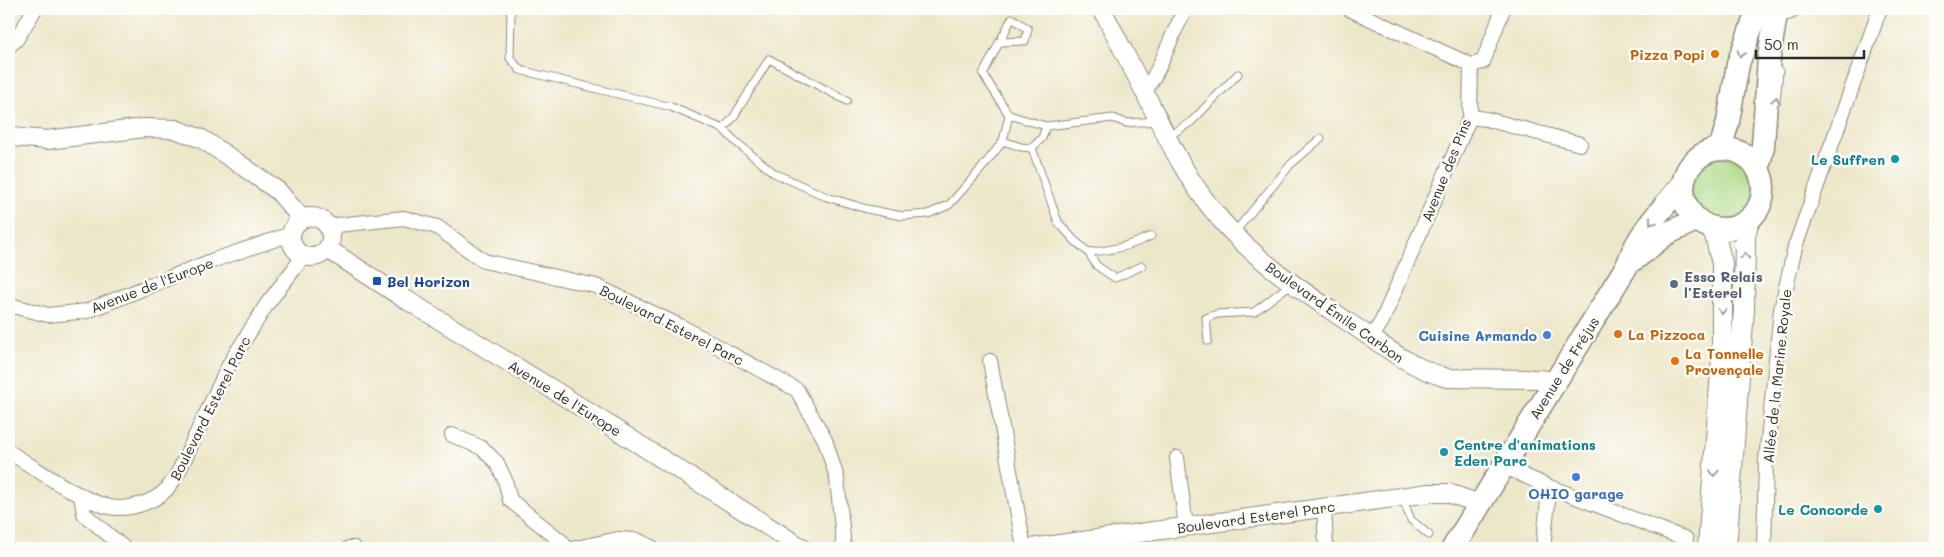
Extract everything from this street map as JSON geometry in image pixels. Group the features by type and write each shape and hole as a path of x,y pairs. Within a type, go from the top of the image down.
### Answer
{"main road":[{"path":"1758,169 1763,146 1773,22"},
{"path":"1720,149 1728,122 1738,64 1773,22"},
{"path":"1726,548 1744,309 1746,235 1749,221 1761,204 1764,192 1758,169 1742,153 1720,149 1710,151 1693,162 1687,171 1683,184 1683,197 1688,210 1705,224 1724,229 1736,228 1749,221"},
{"name":"Avenue de Fréjus","path":"1453,548 1628,264 1632,251 1650,224 1683,184"},
{"path":"1705,224 1722,263 1722,358 1708,548"},
{"name":"Avenue de Fréjus","path":"1628,264 1666,234 1705,224"}],"street":[{"path":"9,46 16,40 35,9"},
{"name":"Boulevard Émile Carbon","path":"1102,9 1166,137 1195,187 1233,233 1265,264 1291,284 1408,362 1432,374 1447,378 1540,379 1556,382"},
{"path":"1144,92 1152,82 1186,9"},
{"path":"1349,9 1471,65 1483,62 1503,9"},
{"name":"Allée de la Marine Royale","path":"1764,548 1766,461 1783,301 1795,247 1880,9"},
{"name":"Avenue des Pins","path":"1372,337 1382,321 1470,117 1471,65"},
{"path":"1470,117 1486,119 1580,144"},
{"path":"9,135 12,137 47,140 144,128 175,129 202,139 246,168 278,191 302,219"},
{"path":"319,218 328,226 332,237 328,249 317,256 304,256 294,247 291,234 293,228 302,219 319,218"},
{"name":"Boulevard Esterel Parc","path":"328,226 404,218 437,227 484,260 596,286 680,326 797,390 826,440 837,478 844,548"},
{"name":"Avenue de l'Europe","path":"9,305 48,315 87,311 214,260 291,234"},
{"name":"Avenue de l'Europe","path":"328,249 802,548"},
{"name":"Boulevard Esterel Parc","path":"9,452 81,495 108,507 122,508 155,498 167,490 178,473 230,363 267,304 304,256"},
{"path":"990,361 1024,548"},
{"path":"452,435 482,448 497,462 505,480 510,500 562,542 566,548"},
{"path":"1177,458 1186,527"},
{"path":"1503,466 1547,486 1686,539"},
{"path":"1543,548 1548,501 1547,486"},
{"name":"Boulevard Esterel Parc","path":"1031,548 1080,545 1186,527 1401,496 1448,493 1480,504"},
{"path":"81,495 84,514 124,548"},
{"path":"1324,507 1326,548"},
{"path":"576,548 618,539 637,540 653,548"},
{"path":"349,548 354,548"}],"lane":[{"path":"511,9 510,58 520,70 671,106 723,129 774,173 827,197 867,209 902,216 928,214 949,205 1003,141 1009,115"},
{"path":"1773,22 1797,13 1800,9"},
{"path":"999,42 983,74 1009,115 1046,126 1113,118 1126,123 1159,121"},
{"path":"723,129 733,118 769,59 847,100"},
{"path":"1775,108 1778,91 1779,60"},
{"path":"1166,137 1191,122 1238,74"},
{"path":"1763,146 1773,117"},
{"path":"1032,148 1042,138 1046,126"},
{"path":"1233,233 1291,164 1321,138"},
{"path":"1003,141 1021,147 1032,148"},
{"path":"1032,148 1058,222 1088,252 1097,266 1114,278 1142,266"},
{"path":"1088,252 1134,244 1151,236"},
{"path":"1208,341 1206,318 1217,314 1254,312 1291,284"},
{"path":"1401,496 1410,520 1429,535"}],"green space":[{"path":"1723,157 1735,159 1746,166 1753,177 1755,189 1753,201 1746,212 1735,219 1723,221 1711,219 1700,212 1693,201 1691,189 1693,177 1700,166 1711,159"}],"place":[{"name":"Pizza Popi","path":"1715,54"},
{"name":"Le Suffren","path":"1895,159"},
{"name":"Bel Horizon","path":"377,281"},
{"name":"Esso Relais l’Esterel","path":"1674,284"},
{"name":"La Pizzoca","path":"1618,334"},
{"name":"Cuisine Armando","path":"1547,335"},
{"name":"La Tonnelle Provençale","path":"1675,361"},
{"name":"Centre d'animations Eden Parc","path":"1444,452"},
{"name":"OHIO garage","path":"1576,477"},
{"name":"Le Concorde","path":"1878,509"}]}
